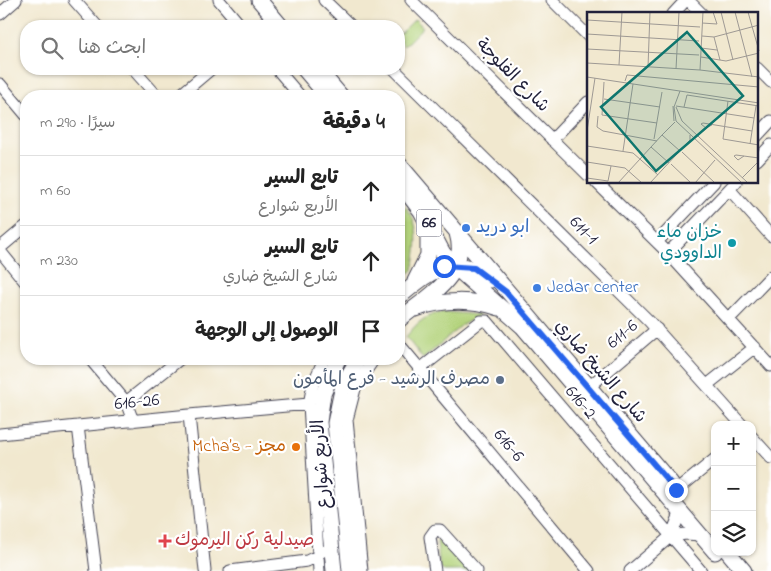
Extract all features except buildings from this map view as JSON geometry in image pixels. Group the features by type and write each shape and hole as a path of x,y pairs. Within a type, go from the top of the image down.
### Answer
{"main road":[{"path":"246,0 261,20"},
{"path":"259,0 276,20"},
{"path":"309,75 322,90"},
{"path":"323,75 336,90"},
{"name":"شارع الشيخ ضاري","path":"405,171 676,490 707,535"},
{"name":"شارع الشيخ ضاري","path":"405,190 426,218 443,253 455,267 506,310 681,511 707,535"},
{"path":"405,292 418,278 428,255 429,230 426,218"},
{"path":"405,314 447,282 455,267 460,248 457,233"},
{"path":"405,292 440,267 475,269 506,292"},
{"path":"405,315 432,304 457,301 482,303 506,310"},
{"name":"الأربع شوارع","path":"334,571 319,422 323,394 335,365"},
{"name":"الأربع شوارع","path":"350,571 335,422 343,385 355,365"},
{"name":"شارع الشيخ ضاري","path":"718,556 730,571"},
{"path":"731,556 744,571"}],"street":[{"path":"0,14 16,0"},
{"path":"74,0 92,20"},
{"path":"219,0 236,20"},
{"path":"324,0 344,20"},
{"path":"552,0 587,35"},
{"path":"675,12 687,0 700,12"},
{"name":"شارع الفلوجة","path":"417,2 587,175"},
{"path":"758,69 771,82"},
{"path":"139,75 152,90"},
{"path":"187,90 204,75"},
{"path":"282,75 295,90"},
{"name":"611-1","path":"400,75 657,329 738,421"},
{"path":"0,84 20,108"},
{"path":"552,140 587,103"},
{"path":"758,135 771,121"},
{"path":"758,159 770,147"},
{"path":"598,184 668,253 771,366"},
{"path":"657,242 712,184"},
{"path":"668,253 733,186 771,236"},
{"path":"20,232 0,250 20,275"},
{"path":"729,319 771,276"},
{"name":"616-2","path":"420,369 481,321 487,321 701,571"},
{"name":"611-6","path":"589,387 657,329"},
{"path":"707,385 754,348"},
{"name":"616-6","path":"405,351 590,571"},
{"path":"95,365 126,402 133,421"},
{"path":"126,402 172,365"},
{"path":"319,571 308,404 313,384 321,365"},
{"path":"362,571 347,420 356,386 370,365"},
{"name":"616-26","path":"0,434 308,404"},
{"path":"189,415 205,571"},
{"path":"78,426 96,571"},
{"path":"756,441 771,458"},
{"path":"676,490 711,462"},
{"path":"630,571 672,536 681,511"},
{"path":"435,571 430,537 435,530 440,530 477,571"},
{"path":"672,536 686,534 707,535"},
{"path":"230,571 308,561 317,556 331,536"}],"green space":[{"path":"415,19 423,27 405,45 405,29"},
{"path":"405,208 414,221 417,237 413,270 410,273 405,266"},
{"path":"447,312 480,315 462,325 423,359 406,337 424,319 434,314"},
{"path":"442,539 471,571 444,571 440,568 437,542"}],"place":[{"name":"ابو دريد","path":"466,228"},
{"name":"خزان ماء الداوودي","path":"732,243"},
{"name":"Jedar center","path":"537,288"},
{"name":"مصرف الرشيد - فرع المأمون","path":"500,380"},
{"name":"Mcha’s - مجز","path":"296,447"},
{"name":"صيدلية ركن اليرموك","path":"165,541"}],"route":[{"path":"444,266 474,268 506,292 676,490"}]}
